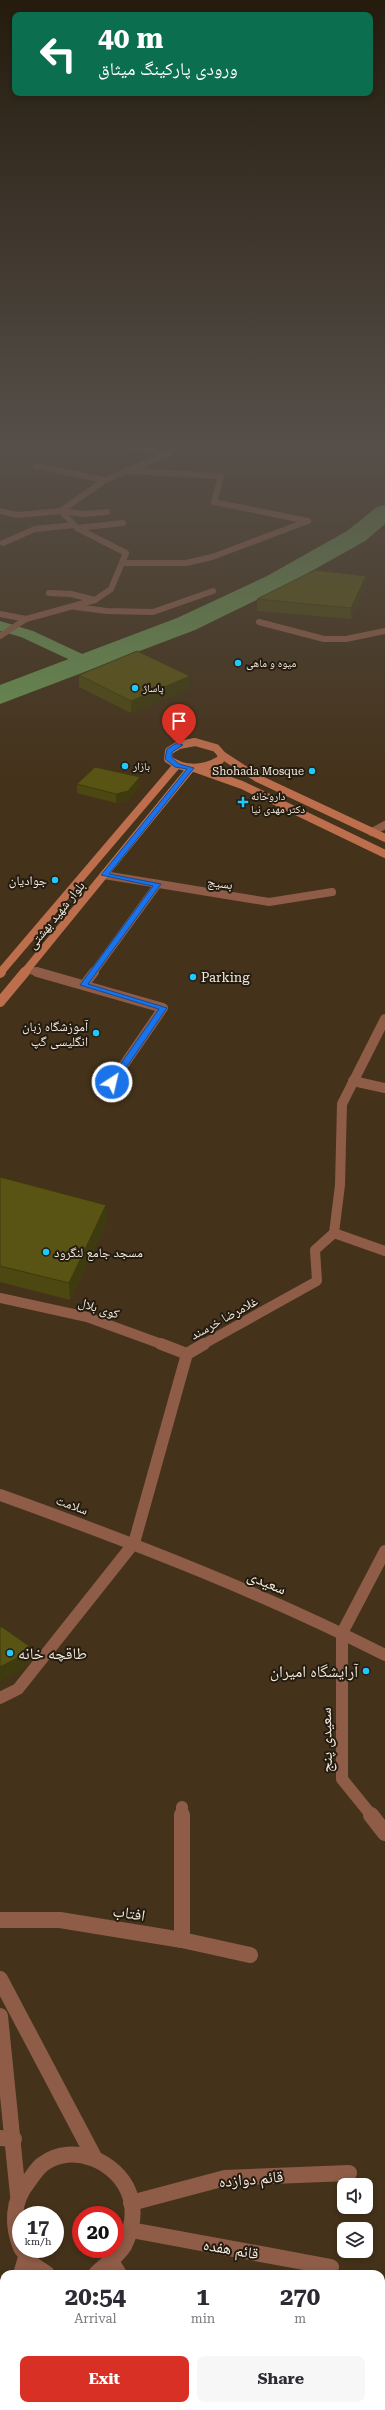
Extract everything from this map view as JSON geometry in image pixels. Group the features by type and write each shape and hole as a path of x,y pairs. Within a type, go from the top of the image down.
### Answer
{"main road":[{"path":"385,838 257,778 222,755 216,748 210,745 187,743 173,748 168,755 168,759 177,765 193,768 242,786 385,854"},
{"path":"193,768 214,764 222,755"},
{"name":"بلوار شهید بهشتی","path":"0,973 177,765"},
{"name":"بلوار شهید بهشتی","path":"0,1002 193,768"}],"street":[{"path":"0,636 26,619 95,600 111,589 125,555"},
{"path":"123,563 193,562 216,555"},
{"path":"72,607 107,611 153,612 213,591"},
{"path":"49,593 71,594 95,600"},
{"path":"0,614 26,619"},
{"path":"259,622 324,639 346,639 385,631"},
{"path":"372,832 385,825"},
{"name":"بسیج","path":"104,875 269,902 332,892"},
{"path":"84,985 158,884"},
{"path":"27,969 163,1008 112,1082"},
{"path":"384,1023 352,1081 342,1104 340,1185 334,1233 385,1251"},
{"path":"352,1081 385,1088"},
{"name":"غلامرضا خرسند","path":"0,1698 18,1689 134,1543 187,1354 317,1281 315,1250 334,1233"},
{"name":"کوی بلال","path":"0,1298 87,1317 187,1354"},
{"name":"سلامت","path":"0,1495 134,1543"},
{"name":"سعیدی","path":"134,1543 342,1633 385,1655"},
{"path":"342,1633 385,1551"},
{"name":"سعیدی پنج","path":"342,1633 342,1779 385,1833"},
{"path":"182,1807 182,1940"},
{"name":"افتاب","path":"0,1920 60,1920 182,1940 250,1955"},
{"path":"0,1979 94,2157"},
{"path":"0,2016 7,2138 18,2196"},
{"path":"16,2206 18,2196 27,2179 41,2166 58,2157 76,2154 94,2157 109,2165 122,2177 131,2203 131,2230 116,2268"},
{"name":"قائم دوازده","path":"131,2203 225,2178 349,2173"},
{"name":"قائم هفده","path":"131,2230 331,2267"},
{"path":"21,2270 22,2258"},
{"path":"28,2258 39,2270"}],"building":[{"path":"315,570 366,576 351,608 257,599"},
{"path":"137,651 190,676 131,701 79,675"},
{"path":"95,767 140,777 128,791 116,794 77,784"},
{"name":"مسجد جامع لنگرود","path":"0,1177 106,1205 69,1283 0,1266"},
{"path":"0,1627 29,1646 23,1655 0,1667"}],"waterway":[{"path":"0,695 186,624 276,581 321,555"},
{"path":"0,626 27,634 87,662"}],"place":[{"name":"میوه و ماهی","path":"238,663"},
{"name":"پاساژ","path":"135,688"},
{"name":"بازار","path":"125,766"},
{"name":"Shohada Mosque","path":"312,771"},
{"name":"داروخانه دکتر مهدی نیا","path":"243,802"},
{"name":"جوادیان","path":"55,880"},
{"name":"Parking","path":"193,977"},
{"name":"آموزشگاه زبان انگلیسی گپ","path":"96,1033"},
{"name":"مسجد جامع لنگرود","path":"46,1252"},
{"name":"طاقچه خانه","path":"10,1653"},
{"name":"آرایشگاه امیران","path":"366,1671"}],"route":[{"path":"112,1082 163,1008 84,985 158,884 104,875 191,768 177,765 168,759 169,751 179,745"}]}
